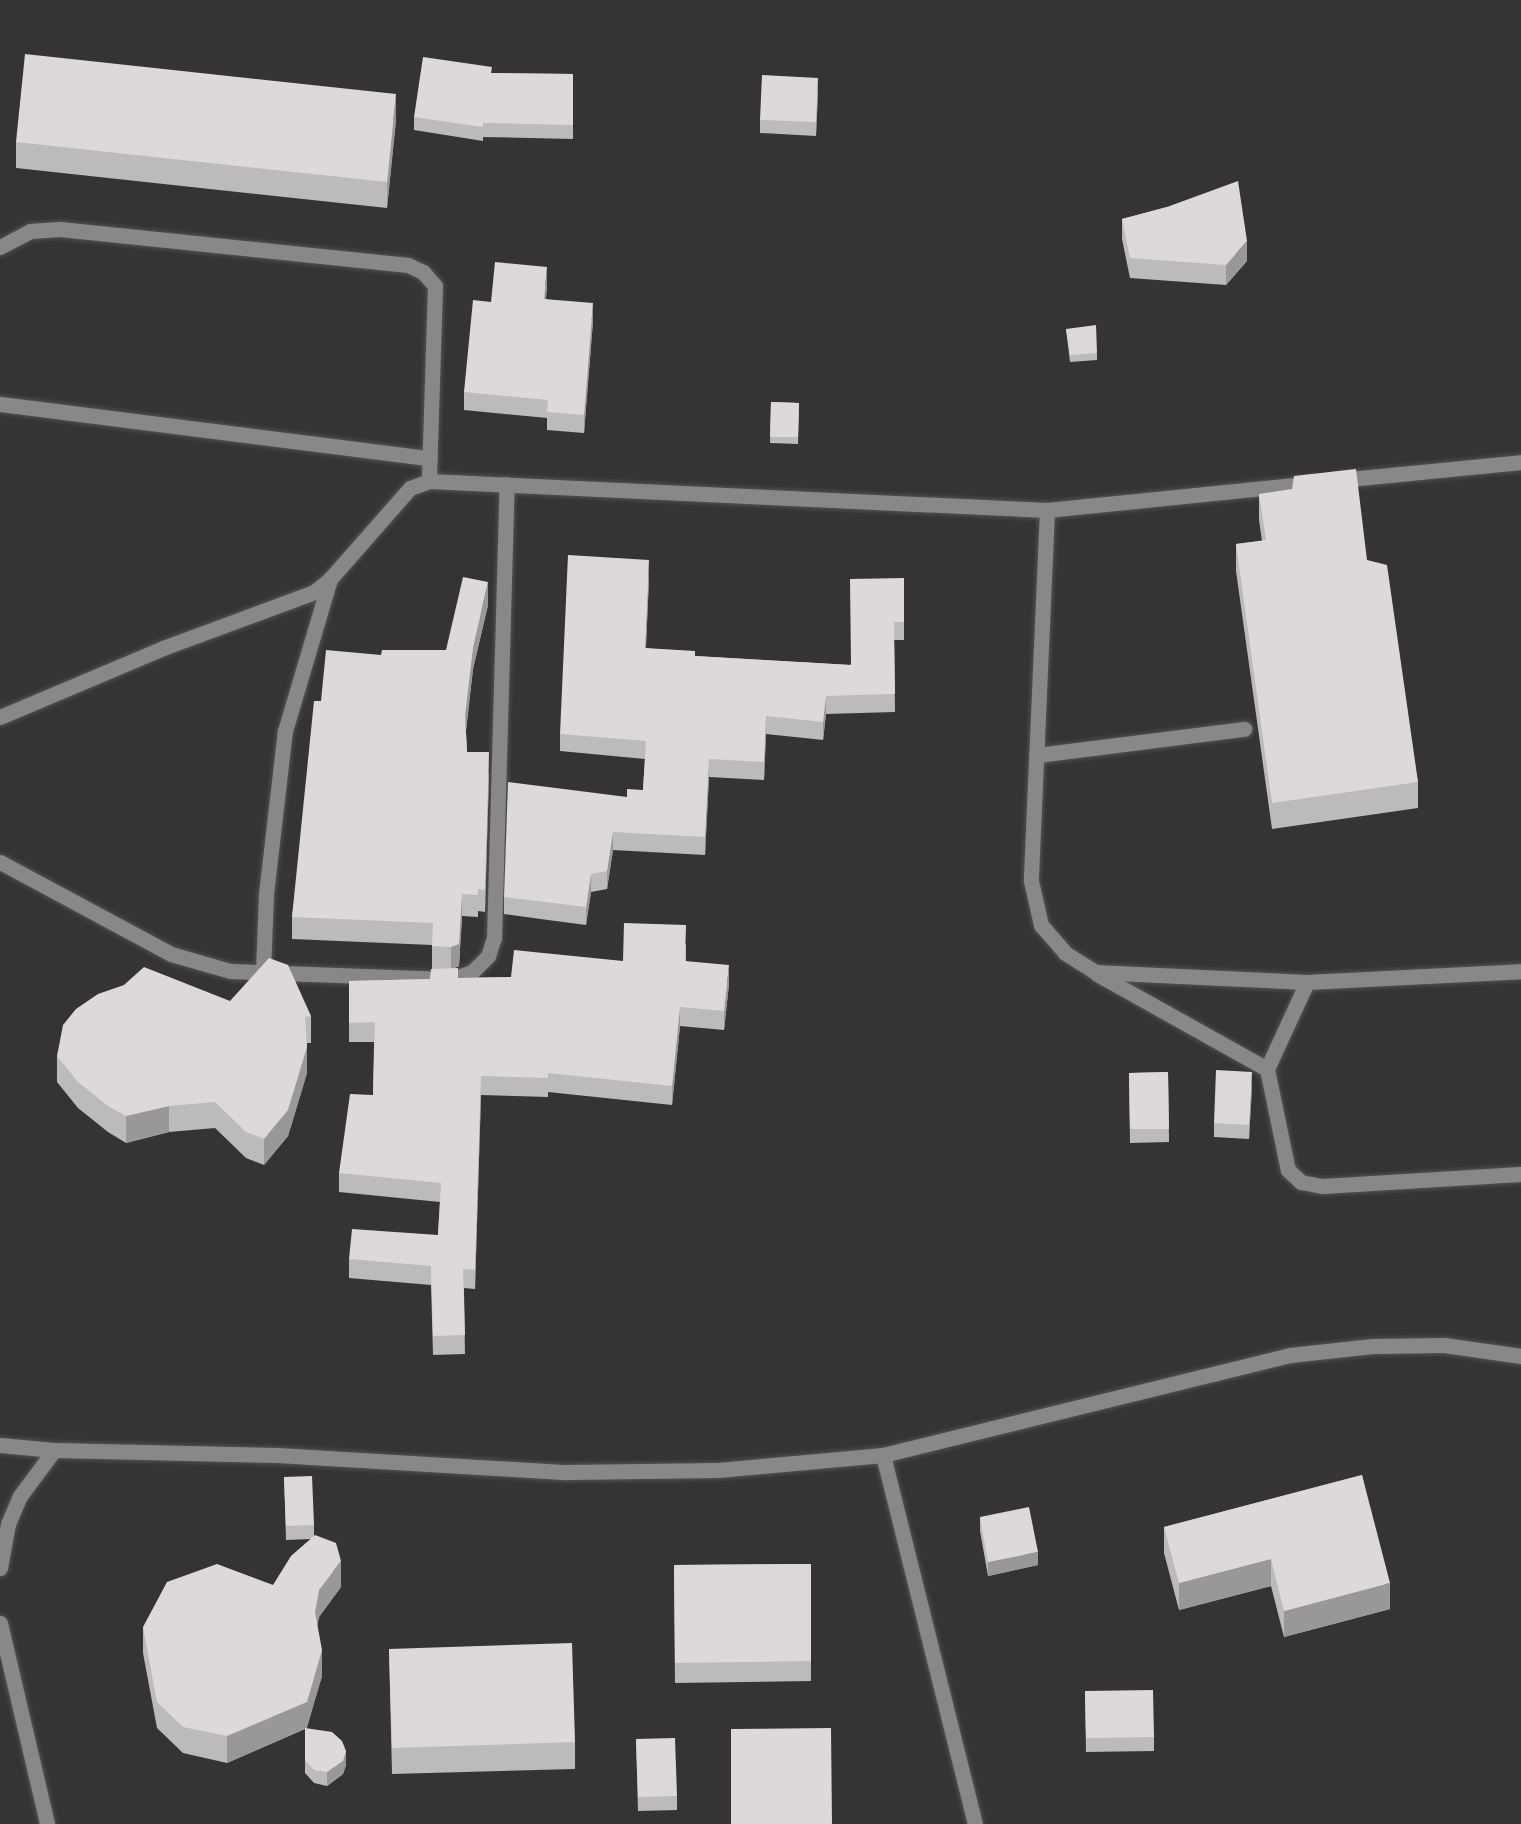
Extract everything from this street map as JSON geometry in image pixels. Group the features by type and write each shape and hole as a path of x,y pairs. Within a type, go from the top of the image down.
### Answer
{"street":[{"path":"0,247 30,231 60,229 408,266 423,272 435,286 429,481"},
{"path":"0,404 430,458"},
{"path":"0,717 174,644 314,592 330,579 411,488 429,481 1047,510 1521,462"},
{"path":"0,862 171,954 230,971 452,979 472,972 488,956 494,938 507,484"},
{"path":"1047,510 1031,881 1041,925 1065,953 1268,1069"},
{"path":"263,972 266,894 285,731 330,579"},
{"path":"1037,755 1244,729"},
{"path":"1095,972 1307,982 1521,971"},
{"path":"1307,982 1268,1069 1288,1170 1301,1182 1322,1186 1521,1174"},
{"path":"0,1445 54,1450 277,1455 567,1472 718,1470 883,1455 1290,1355 1372,1346 1444,1345 1521,1356"},
{"path":"0,1568 8,1524 20,1496 54,1450"},
{"path":"883,1455 975,1824"},
{"path":"0,1623 47,1824"}],"building":[{"path":"25,54 396,94 387,182 16,142"},
{"path":"423,57 492,67 491,73 573,74 573,125 483,123 483,127 414,117"},
{"path":"762,75 818,78 816,122 760,120"},
{"path":"1238,181 1247,241 1226,265 1130,258 1122,219 1167,207"},
{"path":"495,262 547,267 544,299 593,303 584,415 547,412 548,400 464,392 473,300 491,302"},
{"path":"1096,325 1097,353 1070,355 1066,329"},
{"path":"771,402 799,403 798,437 770,437"},
{"path":"1356,469 1367,560 1387,565 1418,782 1272,803 1236,544 1266,540 1259,494 1292,489 1294,476"},
{"path":"568,555 649,560 645,648 695,651 695,656 851,665 850,579 904,578 904,622 894,622 895,694 826,696 823,722 766,716 764,762 709,759 705,837 613,832 607,871 591,874 586,907 504,897 508,782 627,797 627,789 643,790 646,741 560,734"},
{"path":"463,577 488,582 473,647 465,715 467,752 489,752 485,890 478,889 478,895 462,894 459,944 451,947 432,946 433,923 292,917 314,701 321,701 326,650 381,655 382,650 446,650"},
{"path":"624,923 686,925 685,961 729,965 724,1011 680,1007 672,1086 548,1073 548,1078 481,1076 475,1270 463,1269 465,1335 433,1336 431,1266 349,1259 352,1229 438,1235 441,1183 339,1173 350,1094 373,1095 375,1022 349,1023 349,981 430,979 431,969 458,968 458,978 511,977 514,950 623,961"},
{"path":"269,958 288,965 311,1016 305,1017 307,1047 288,1110 264,1139 246,1132 215,1102 169,1106 126,1116 108,1106 78,1082 57,1056 63,1025 76,1009 98,994 124,985 144,967 230,1001"},
{"path":"1216,1070 1252,1072 1249,1125 1214,1123"},
{"path":"1168,1072 1169,1129 1130,1129 1129,1073"},
{"path":"1362,1475 1390,1583 1284,1611 1271,1559 1179,1583 1164,1527"},
{"path":"312,1476 314,1525 286,1526 284,1477"},
{"path":"1029,1507 1038,1552 988,1562 980,1517"},
{"path":"315,1535 336,1543 341,1561 319,1590 315,1612 322,1650 307,1702 227,1736 183,1727 157,1702 143,1627 167,1582 217,1564 273,1585 291,1556"},
{"path":"811,1564 811,1661 675,1663 674,1565"},
{"path":"572,1643 575,1742 392,1748 389,1649"},
{"path":"1153,1690 1154,1737 1086,1738 1085,1691"},
{"path":"305,1728 332,1732 342,1741 346,1751 343,1761 327,1772 314,1770 305,1760"},
{"path":"831,1728 832,1824 731,1824 731,1729"},
{"path":"675,1738 677,1796 638,1797 636,1739"}]}
